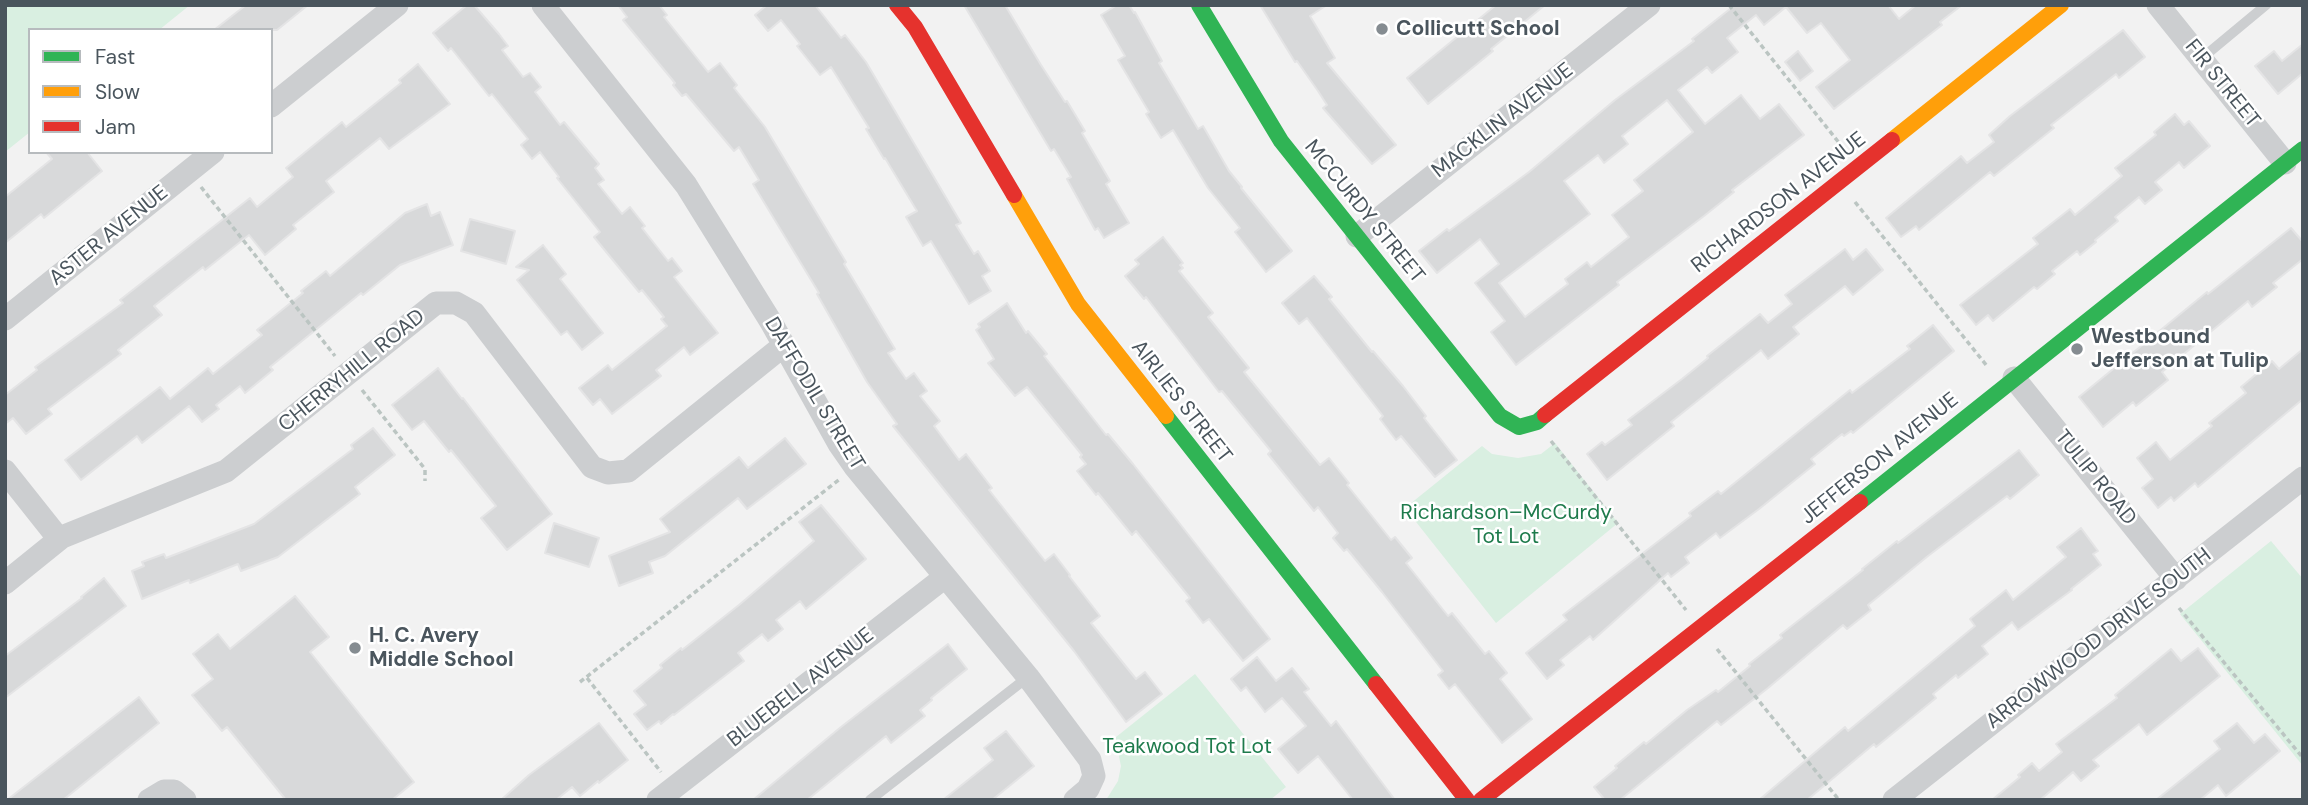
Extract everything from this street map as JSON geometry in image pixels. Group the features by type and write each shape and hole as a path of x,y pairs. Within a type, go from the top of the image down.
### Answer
{"street":[{"path":"273,104 397,5"},
{"name":"DAFFODIL STREET","path":"543,5 686,185 855,467 1028,677 1090,760 1094,776 1088,789 1075,800"},
{"name":"AIRLIES STREET","path":"897,5 915,27 1078,304 1467,800"},
{"name":"MCCURDY STREET","path":"1199,5 1281,141 1500,416 1519,427"},
{"name":"MACKLIN AVENUE","path":"1357,236 1649,5"},
{"name":"RICHARDSON AVENUE","path":"1519,427 1537,422 2061,5"},
{"name":"FIR STREET","path":"2158,5 2201,59 2294,156"},
{"name":"ASTER AVENUE","path":"5,319 211,154"},
{"name":"JEFFERSON AVENUE","path":"1481,800 1701,629 2294,156"},
{"name":"CHERRYHILL ROAD","path":"5,583 59,539 226,471 436,303 456,303 474,313 592,467 608,473 628,471 783,345"},
{"name":"TULIP ROAD","path":"2014,377 2176,579"},
{"path":"5,471 59,539"},
{"name":"ARROWWOOD DRIVE SOUTH","path":"1894,800 2303,478"},
{"name":"BLUEBELL AVENUE","path":"665,794 945,577"},
{"path":"149,800 164,791 174,791 185,800"}],"lane":[{"path":"2201,59 2266,5"},
{"path":"870,800 1028,677"}],"path":[{"path":"1729,5 1858,167"},
{"path":"189,172 425,469 425,481"},
{"path":"1838,182 1987,366"},
{"path":"580,682 855,467"},
{"path":"2179,608 2303,758"},
{"path":"587,678 665,794"}],"green space":[{"path":"8,5 190,5 161,28 28,28 28,134 5,152 5,8"},
{"name":"Richardson–McCurdy Tot Lot","path":"1555,443 1618,523 1496,623 1405,508 1482,446 1492,454 1518,458 1541,454"},
{"path":"2271,541 2303,579 2303,766 2180,614"},
{"name":"Teakwood Tot Lot","path":"1195,674 1286,787 1270,800 1106,800 1118,781 1121,766 1118,752 1111,741"}],"building":[{"path":"246,5 308,5 277,30 217,28"},
{"path":"467,5 474,5 499,34 508,46 502,50 523,77 530,73 541,87 535,92 560,125 564,122 599,164 595,168 604,180 598,184 622,214 630,207 645,226 642,228 668,261 672,258 682,271 674,277 718,333 690,355 684,347 656,370 661,376 612,414 600,399 593,405 579,388 608,365 612,370 667,326 661,319 664,317 642,290 639,292 594,237 600,232 540,152 532,159 521,145 528,139 451,48 448,51 433,33"},
{"path":"618,5 659,5 667,15 664,17 708,72 720,63 737,85 734,88 765,127 846,262 844,264 895,349 888,353 906,379 914,373 927,391 920,396 940,421 934,426 959,460 966,454 992,488 989,490 1045,561 1054,554 1100,616 1091,623 1136,679 1145,672 1162,694 1126,722 1074,651 893,426 897,424 867,382 817,294 819,293 753,184 759,180 739,147 734,151 686,94 682,96 673,85 675,83 623,20 627,17"},
{"path":"767,5 815,5 841,38 845,35 866,62 961,223 956,225 974,254 978,251 990,271 982,276 991,291 969,304 931,241 923,246 906,217 917,211 831,67 820,75 781,20 768,31 755,15"},
{"path":"964,5 1005,5 1085,131 1082,133 1110,181 1106,184 1129,223 1104,238 1098,228 1095,230 1067,179 1071,177 1054,149 1051,151"},
{"path":"1117,5 1129,5 1135,12 1162,61 1159,63 1198,129 1203,126 1241,188 1292,251 1266,272 1235,232 1240,228 1208,188 1173,130 1161,138 1146,114 1149,112 1118,60 1125,56 1101,15"},
{"path":"1260,5 1327,5 1310,16 1335,58 1327,63 1396,145 1372,164 1323,108 1327,105 1297,61 1295,62"},
{"path":"1496,5 1545,5 1428,104 1407,78"},
{"path":"1735,5 1888,5 1899,19 1916,5 1962,5 1940,22 1942,25 1834,109 1816,87 1850,60 1821,23 1807,33 1786,7 1764,25 1756,15 1727,38 1738,52 1712,73 1707,67 1678,90 1705,124 1741,95 1760,119 1779,104 1804,135 1516,365 1491,332 1505,321 1475,283 1499,264 1480,239 1437,273 1419,251 1529,172 1615,100 1694,41 1692,39","holes":["1667,100 1693,132 1634,180 1643,191 1612,215 1629,237 1591,267 1587,262 1565,279 1568,284 1525,317 1499,283 1590,214 1564,181 1598,155 1604,163 1628,144 1622,136"]},
{"path":"2123,30 2145,57 2119,78 2116,74 2051,125 2054,128 1994,176 1990,172 1919,230 1916,226 1901,237 1886,218 1961,156 1967,163 1994,142 1989,135 2010,116"},
{"path":"2303,44 2303,73 2278,94 2255,66 2274,51 2282,61"},
{"path":"1798,51 1813,71 1800,81 1785,62"},
{"path":"418,64 450,104 389,149 380,138 326,181 334,192 293,225 296,229 265,255 249,235 205,270 203,267 154,306 162,315 118,350 121,354 48,409 52,414 26,434 13,418 5,424 5,395 37,370 35,367 123,303 120,300 250,198 257,207 293,177 286,168 342,122 346,127 401,83 399,80"},
{"path":"2175,114 2184,125 2189,121 2210,146 2184,168 2179,162 2155,182 2162,190 2145,204 2139,197 2115,217 2118,221 2095,240 2096,242 2080,255 2077,251 2052,271 2055,274 2037,289 2034,287 1993,321 1988,315 1976,325 1960,305 2038,244 2033,238 2070,209 2075,215 2122,176 2115,168 2156,135 2154,132"},
{"path":"48,154 89,154 102,171 44,218 41,214 5,243 5,197 52,159"},
{"path":"427,204 431,216 440,212 453,245 400,265 270,367 273,370 245,393 240,386 216,405 219,409 202,422 189,406 142,443 137,436 81,480 65,460 160,387 170,399 208,368 213,374 262,335 257,330 326,271 330,276 405,213"},
{"path":"470,219 515,231 506,264 461,251"},
{"path":"2291,228 2303,242 2303,259 2273,283 2277,287 2252,307 2248,301 2162,372 2168,380 2136,406 2133,402 2103,427 2079,397 2207,292 2208,294"},
{"path":"1163,237 1183,263 1180,265 1183,268 1179,271 1213,313 1208,317 1249,368 1244,372 1320,465 1329,458 1391,540 1395,537 1412,558 1406,563 1448,616 1452,613 1485,654 1489,651 1507,673 1500,679 1532,719 1502,743 1455,684 1449,689 1438,675 1443,671 1347,549 1344,551 1333,538 1338,533 1318,507 1314,511 1268,454 1271,451 1222,391 1219,392 1146,297 1144,299 1125,276 1139,264 1135,260"},
{"path":"543,245 566,274 560,279 603,333 582,350 567,331 561,335 517,280 529,270 516,267"},
{"path":"1845,249 1853,260 1866,249 1883,270 1853,295 1845,286 1793,327 1799,334 1768,359 1761,350 1671,422 1674,426 1607,480 1587,454 1602,442 1605,445 1632,425 1628,420 1760,314 1768,323 1792,304 1785,295"},
{"path":"1314,276 1332,297 1329,299 1403,386 1457,460 1435,477 1401,436 1396,440 1380,419 1383,416 1307,318 1299,324 1282,303"},
{"path":"1007,303 1026,333 1028,331 1047,354 1044,356 1106,435 1108,434 1133,464 1270,639 1243,661 1209,619 1203,623 1186,601 1190,598 1136,531 1132,535 1077,471 1086,464 1080,457 1082,455 1027,387 1015,396 988,363 994,359 976,330 980,327 978,324"},
{"path":"1933,325 1954,351 1853,433 1851,431 1844,436 1842,434 1811,459 1815,464 1759,509 1720,538 1716,533 1685,557 1689,563 1671,577 1668,573 1593,640 1590,636 1560,660 1564,665 1547,679 1526,653 1567,620 1563,615 1691,516 1689,513 1718,491 1721,494 1850,390 1852,393 1910,349 1907,346"},
{"path":"2303,349 2303,399 2198,487 2195,483 2174,501 2171,497 2158,508 2142,488 2153,479 2137,458 2156,442 2170,460 2212,426 2209,423 2246,393 2241,387 2272,361 2279,369"},
{"path":"438,368 552,514 507,550 481,518 496,506 424,421 412,430 392,405"},
{"path":"373,428 395,455 355,487 360,494 278,557 241,571 238,564 142,599 132,571 144,566 142,562 164,554 166,558 254,524 353,449 351,445"},
{"path":"785,438 806,464 747,509 738,498 665,556 649,562 653,573 619,586 609,556 670,532 660,519 739,457 748,468"},
{"path":"2019,450 2039,475 2010,499 2007,496 1928,556 1868,605 1871,610 1847,629 1843,625 1721,725 1717,721 1620,800 1605,800 1594,787 1644,742 1646,744 1716,690 1718,692 1782,638 1780,635 1897,541 1898,543"},
{"path":"821,505 866,559 806,609 800,601 776,620 783,629 768,641 762,634 738,653 744,661 674,715 647,730 634,714 646,705 634,691 662,668 660,665 739,605 814,541 799,522"},
{"path":"554,523 599,538 589,567 545,553"},
{"path":"2081,528 2098,551 2093,554 2101,565 2072,590 2018,630 2012,622 1982,646 1988,654 1958,678 1956,675 1933,694 1936,698 1876,747 1874,744 1807,800 1759,800 1845,727 1848,731 1975,626 1970,619 2006,590 2013,600 2066,557 2057,547"},
{"path":"104,578 126,606 5,698 5,656"},
{"path":"295,596 329,637 310,652 414,782 392,800 286,800 227,727 222,731 192,695 213,679 193,654 218,634 230,649"},
{"path":"948,644 967,669 920,710 925,716 891,743 886,736 807,800 753,800 841,727"},
{"path":"2198,648 2220,676 2147,735 2139,724 2093,760 2099,766 2081,781 2073,772 2040,800 1992,800 2020,777 2018,775 2032,763 2039,771 2062,752 2056,744 2117,698 2115,695 2171,649 2181,661"},
{"path":"1257,657 1276,681 1292,668 1309,689 1304,692 1331,726 1336,721 1395,800 1353,800 1318,756 1298,773 1278,749 1306,726 1282,698 1265,712 1246,687 1241,691 1231,679"},
{"path":"139,697 159,723 63,800 7,800"},
{"path":"599,723 628,760 599,783 598,781 580,796 572,787 556,800 501,800 529,775"},
{"path":"2237,723 2254,743 2265,734 2280,751 2226,796 2218,785 2200,800 2156,800 2220,749 2214,741"},
{"path":"1006,731 1034,766 992,800 943,800 993,760 984,748"}],"traffic: fast":[{"path":"1199,5 1281,141 1500,416 1519,427 1537,422 1545,415"},
{"path":"1860,502 2303,149"},
{"path":"1166,416 1376,684"}],"traffic: slow":[{"path":"1892,140 2061,5"},
{"path":"1014,195 1078,304 1166,416"}],"traffic: jam":[{"path":"897,5 915,27 1014,195"},
{"path":"1545,415 1892,140"},
{"path":"1481,800 1860,502"},
{"path":"1376,684 1467,800"}],"place":[{"name":"Collicutt School","path":"1382,29"},
{"name":"Westbound Jefferson at Tulip","path":"2077,349"},
{"name":"H. C. Avery Middle School","path":"355,648"}]}
